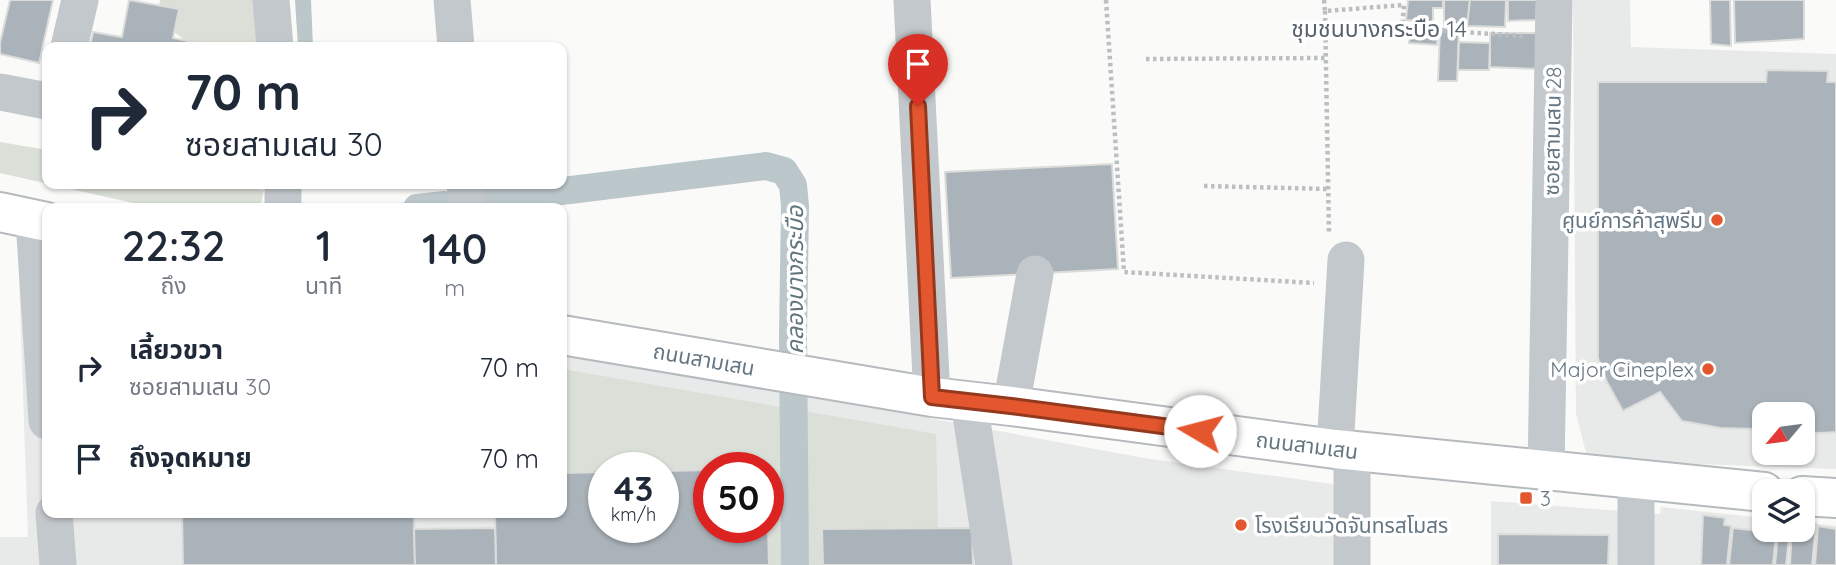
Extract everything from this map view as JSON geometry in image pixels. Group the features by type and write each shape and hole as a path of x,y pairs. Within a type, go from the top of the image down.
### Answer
{"main road":[{"name":"ถนนสามเสน","path":"567,336 951,399 1344,450 1752,491"},
{"path":"1815,497 1836,498"}],"street":[{"path":"70,42 79,0"},
{"path":"271,0 275,42"},
{"path":"452,0 456,42"},
{"path":"912,0 951,399 994,565"},
{"name":"ซอยสามเสน 28","path":"1546,472 1554,0"},
{"path":"0,92 42,100"},
{"path":"27,218 42,370"},
{"path":"1338,252 1344,450 1352,565"},
{"path":"1011,406 1035,274"},
{"path":"1636,480 1636,565"},
{"path":"54,518 58,565"}],"path":[{"path":"1106,0 1124,272 1316,283"},
{"path":"1324,0 1328,189 1338,252"},
{"path":"1325,11 1404,5 1402,28 1532,36"},
{"path":"1146,59 1326,58"},
{"path":"1204,186 1328,189"}],"shaded area":[{"path":"160,0 255,0 258,42 187,42 157,18"},
{"path":"295,0 311,0 313,42 298,42"},
{"name":"ศูนย์การค้าสุพรีม","path":"1573,0 1630,0 1631,47 1836,54 1836,469 1753,466 1815,466 1815,402 1752,402 1752,466 1588,460 1576,414"},
{"path":"0,142 42,149 42,183 0,173"},
{"path":"71,189 264,190 261,203 133,203"},
{"path":"18,250 42,255 42,518 567,518 567,351 1144,458 1340,485 1340,565 0,565 0,537 28,537"},
{"path":"567,370 936,434 938,528 912,565 769,565 769,543 784,543 784,452 693,452 693,470 679,471 679,452 588,452 588,472 567,473"},
{"path":"1491,501 1660,514 1661,507 1752,517 1752,542 1815,542 1815,523 1836,526 1836,565 1491,565"}],"building":[{"path":"10,0 53,0 39,63 0,54"},
{"path":"129,0 179,9 173,38 193,42 91,42 93,32 122,37"},
{"path":"1408,0 1443,0 1443,8 1433,8 1433,22 1406,20"},
{"path":"1444,0 1470,0 1467,26 1444,25"},
{"path":"1470,0 1506,0 1505,27 1467,26"},
{"path":"1508,0 1537,0 1536,20 1508,21"},
{"path":"1710,0 1730,0 1731,46 1711,44"},
{"path":"1734,0 1804,0 1804,39 1735,43"},
{"path":"1409,25 1438,27 1437,45 1409,43"},
{"path":"1440,28 1459,29 1457,81 1438,81"},
{"path":"1490,33 1536,33 1536,69 1490,67"},
{"path":"1459,42 1490,43 1489,70 1458,70"},
{"name":"ศูนย์การค้าสุพรีม","path":"1767,70 1828,71 1827,82 1836,82 1836,432 1815,433 1815,402 1752,402 1752,429 1721,428 1682,421 1660,392 1623,411 1598,358 1598,82 1766,82"},
{"path":"1112,164 1118,269 951,278 945,172"},
{"path":"693,470 693,543 768,543 769,565 496,565 495,518 567,518 567,473 588,472 588,543 679,543 679,471"},
{"path":"1703,515 1725,518 1724,525 1731,526 1727,565 1701,565"},
{"path":"182,518 414,518 415,565 183,565"},
{"path":"1818,526 1836,529 1836,565 1815,565"},
{"path":"495,528 496,565 415,565 414,529"},
{"path":"972,528 973,565 823,565 822,529"},
{"path":"1733,528 1752,530 1752,542 1775,542 1773,565 1729,565"},
{"path":"1498,534 1609,535 1608,565 1498,565"},
{"path":"1777,542 1788,542 1786,565 1775,565"},
{"path":"1791,542 1814,542 1812,565 1790,565"}],"waterway":[{"name":"คลองบางกระบือ","path":"488,200 766,166 784,171 793,185 795,206 795,565"}],"place":[{"name":"ศูนย์การค้าสุพรีม","path":"1717,220"},
{"name":"Major Cineplex","path":"1708,369"},
{"name":"3","path":"1526,498"},
{"name":"โรงเรียนวัดจันทรสโมสร","path":"1241,525"}],"district":[{"name":"ชุมชนบางกระบือ 14","path":"1379,28"}],"route":[{"path":"918,106 932,397 1200,431"}]}
